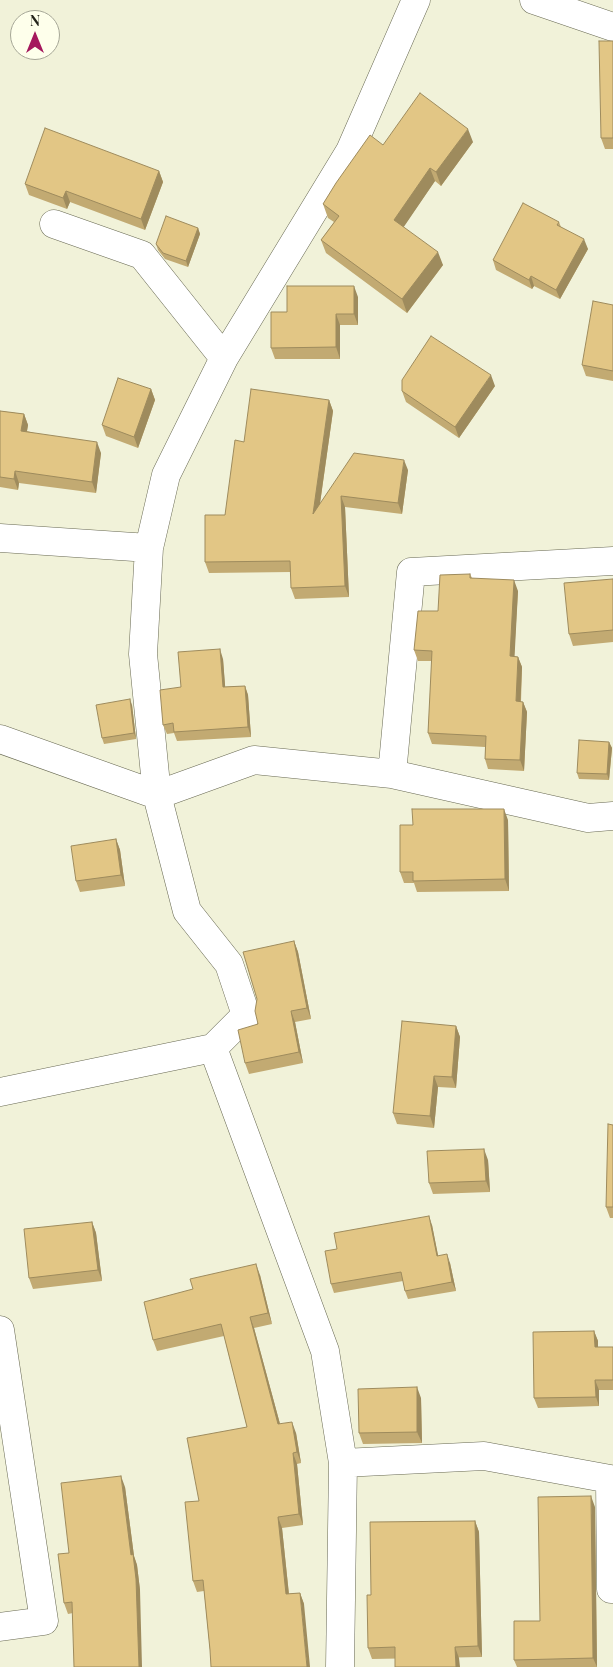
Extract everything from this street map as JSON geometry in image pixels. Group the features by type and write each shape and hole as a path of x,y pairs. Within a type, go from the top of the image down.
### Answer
{"street":[{"path":"0,1092 213,1048 246,1015 230,964 187,911 157,795 143,654 149,548 166,476 224,358 350,151 416,0"},
{"path":"534,0 613,27"},
{"path":"54,224 142,255 224,358"},
{"path":"0,538 149,548"},
{"path":"392,774 411,572 613,561"},
{"path":"0,739 157,795 254,760 392,774 588,818 613,816"},
{"path":"213,1048 325,1351 343,1463 340,1667"},
{"path":"0,1330 44,1620 0,1627"},
{"path":"343,1463 484,1456 610,1479 611,1589 613,1589"}],"building":[{"path":"599,41 613,41 613,138 601,138"},
{"path":"420,93 468,129 436,172 430,168 394,220 438,252 402,299 321,240 339,216 323,204 370,135 383,145"},
{"path":"45,128 159,171 141,219 66,191 63,198 25,184"},
{"path":"523,203 559,222 557,225 584,239 556,290 531,276 529,280 493,260"},
{"path":"166,216 198,228 186,261 163,253 156,244"},
{"path":"287,286 354,286 354,314 336,314 336,347 271,348 271,312 287,312"},
{"path":"593,301 613,305 613,371 582,365"},
{"path":"431,336 491,375 455,427 402,391 402,380"},
{"path":"118,378 151,389 134,437 102,425"},
{"path":"251,389 329,400 313,514 354,453 404,460 398,503 341,496 345,586 291,588 290,561 205,562 205,515 225,515 235,440 244,442"},
{"path":"0,411 24,414 21,431 97,442 92,482 15,471 14,479 0,477"},
{"path":"470,574 470,578 514,580 510,656 518,657 516,701 523,702 520,760 485,759 486,736 428,733 432,651 414,650 418,611 438,611 440,575"},
{"path":"613,579 613,630 569,634 564,583"},
{"path":"220,649 223,687 245,686 248,727 174,732 173,723 163,725 160,690 181,687 178,652"},
{"path":"130,699 134,733 102,738 96,705"},
{"path":"579,740 609,742 607,774 577,773"},
{"path":"412,809 504,809 505,879 413,881 413,872 400,872 400,825 413,825"},
{"path":"116,839 121,875 76,881 71,846"},
{"path":"294,941 307,1008 291,1011 299,1052 245,1063 238,1030 258,1024 255,1011 257,999 243,952"},
{"path":"402,1021 456,1026 452,1077 434,1076 430,1116 393,1113"},
{"path":"608,1124 613,1125 613,1207 606,1207"},
{"path":"484,1149 486,1181 429,1183 427,1151"},
{"path":"429,1216 437,1256 447,1254 452,1282 405,1291 401,1272 331,1284 325,1251 337,1249 334,1233"},
{"path":"92,1222 98,1270 29,1278 24,1229"},
{"path":"256,1264 268,1313 250,1317 278,1424 292,1422 297,1452 293,1453 299,1514 278,1517 286,1594 300,1593 307,1667 211,1667 203,1580 193,1581 185,1502 199,1501 187,1438 247,1427 221,1324 153,1340 144,1302 193,1289 190,1279"},
{"path":"594,1331 595,1347 613,1347 613,1380 595,1380 596,1397 534,1398 533,1332"},
{"path":"417,1387 417,1432 359,1433 358,1389"},
{"path":"121,1476 136,1579 139,1667 74,1667 72,1602 64,1603 58,1554 69,1553 61,1483"},
{"path":"591,1496 593,1658 514,1660 514,1621 540,1621 538,1497"},
{"path":"475,1521 478,1646 455,1647 456,1667 395,1667 395,1647 368,1648 367,1595 371,1595 370,1522"}]}
